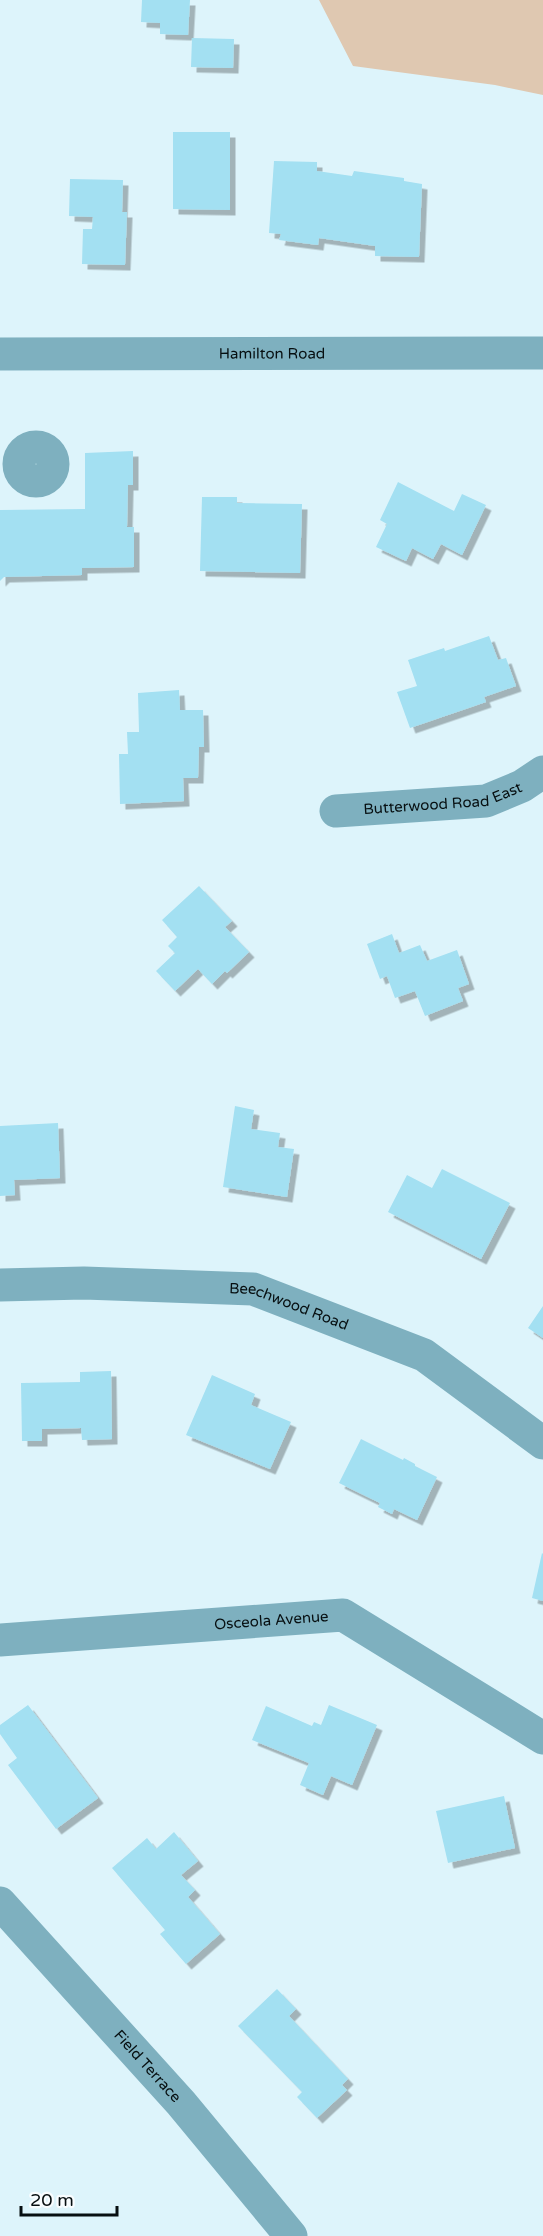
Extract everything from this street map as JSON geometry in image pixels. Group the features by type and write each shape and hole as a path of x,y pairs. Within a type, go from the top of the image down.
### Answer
{"street":[{"name":"Hamilton Road","path":"0,354 543,353"},
{"name":"Butterwood Road East","path":"336,811 486,801 522,786 543,772"},
{"name":"Beechwood Road","path":"0,1285 84,1283 253,1289 424,1355 543,1443"},
{"name":"Osceola Avenue","path":"0,1640 344,1615 543,1738"},
{"name":"Field Terrace","path":"0,1903 182,2103 291,2236"}],"shaded area":[{"path":"319,0 543,0 543,95 495,85 353,66"}],"building":[{"path":"142,0 190,0 188,35 160,34 160,23 141,22"},
{"path":"192,38 234,39 233,68 191,67"},
{"path":"173,132 230,132 230,210 173,209"},
{"path":"274,161 317,162 317,171 352,176 354,171 404,178 404,181 422,184 419,257 375,256 375,246 319,238 318,245 279,240 281,234 269,233"},
{"path":"70,179 123,180 122,212 127,212 125,265 82,264 83,229 92,229 93,217 69,216"},
{"path":"133,451 133,485 128,485 127,527 134,527 134,567 82,568 82,575 4,577 0,581 0,510 85,509 85,453"},
{"path":"398,482 454,511 462,494 486,505 462,555 441,544 433,559 412,548 406,561 376,547 387,524 380,520"},
{"path":"202,497 237,497 237,503 302,504 300,573 200,571"},
{"path":"489,636 498,660 506,658 516,686 484,697 486,702 410,728 397,692 417,686 408,660 444,648 445,651"},
{"path":"179,690 180,710 203,710 204,747 199,747 198,778 183,778 184,801 120,804 119,754 128,754 127,732 139,732 138,693"},
{"path":"199,886 232,921 225,927 249,952 212,984 198,969 175,991 156,971 175,953 168,946 177,937 162,920"},
{"path":"392,934 399,953 420,945 427,961 457,950 469,984 458,988 463,1001 425,1016 415,991 395,998 387,976 380,979 367,944"},
{"path":"235,1106 254,1110 251,1129 280,1133 278,1147 294,1149 287,1197 223,1187"},
{"path":"58,1123 60,1178 14,1180 15,1195 0,1196 0,1126"},
{"path":"442,1169 510,1203 481,1259 388,1212 407,1175 432,1188"},
{"path":"543,1306 543,1338 528,1328"},
{"path":"111,1371 112,1439 82,1440 81,1428 42,1429 42,1441 22,1441 21,1383 80,1382 80,1372"},
{"path":"212,1375 255,1394 251,1405 291,1422 270,1469 186,1435"},
{"path":"361,1439 403,1460 404,1458 437,1477 417,1520 394,1509 392,1514 378,1507 380,1503 339,1483"},
{"path":"543,1554 543,1601 532,1598"},
{"path":"28,1705 98,1798 56,1829 8,1765 17,1758 0,1734 0,1725"},
{"path":"329,1705 377,1725 352,1785 331,1776 323,1795 300,1785 309,1763 252,1740 266,1706 312,1726 314,1722 321,1725"},
{"path":"504,1796 515,1848 448,1863 436,1811"},
{"path":"174,1832 198,1861 181,1875 195,1890 188,1897 220,1934 186,1964 160,1934 165,1930 112,1868 147,1838 156,1849"},
{"path":"277,1989 296,2009 289,2016 348,2079 342,2085 347,2090 317,2118 297,2097 302,2092 238,2026"}]}
